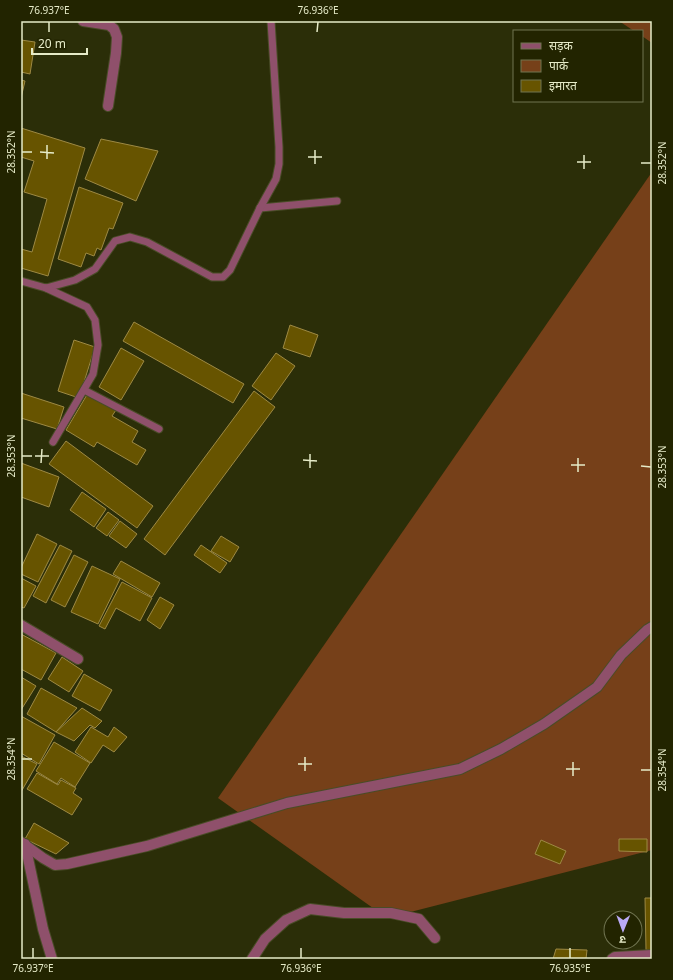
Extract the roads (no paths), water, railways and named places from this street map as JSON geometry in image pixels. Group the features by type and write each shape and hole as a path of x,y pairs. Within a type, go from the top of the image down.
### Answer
{"street":[{"path":"82,21 109,26 114,29 117,38 108,106"},
{"path":"21,625 78,659"},
{"path":"23,843 55,865 67,864 147,846 286,803 460,768 502,749 544,724 597,687 621,655 652,627"},
{"path":"23,843 52,959"},
{"path":"252,959 265,939 286,920 310,909 344,913 391,913 419,919 435,938"},
{"path":"612,959 615,957 652,955"}],"lane":[{"path":"46,288 75,280 95,269 115,241 130,237 147,242 212,277 223,277 230,270 276,179 279,164 280,146 271,21"},
{"path":"260,208 337,201"},
{"path":"21,281 46,288 87,307 95,320 98,345 93,374 53,442"},
{"path":"84,390 159,429"}]}
